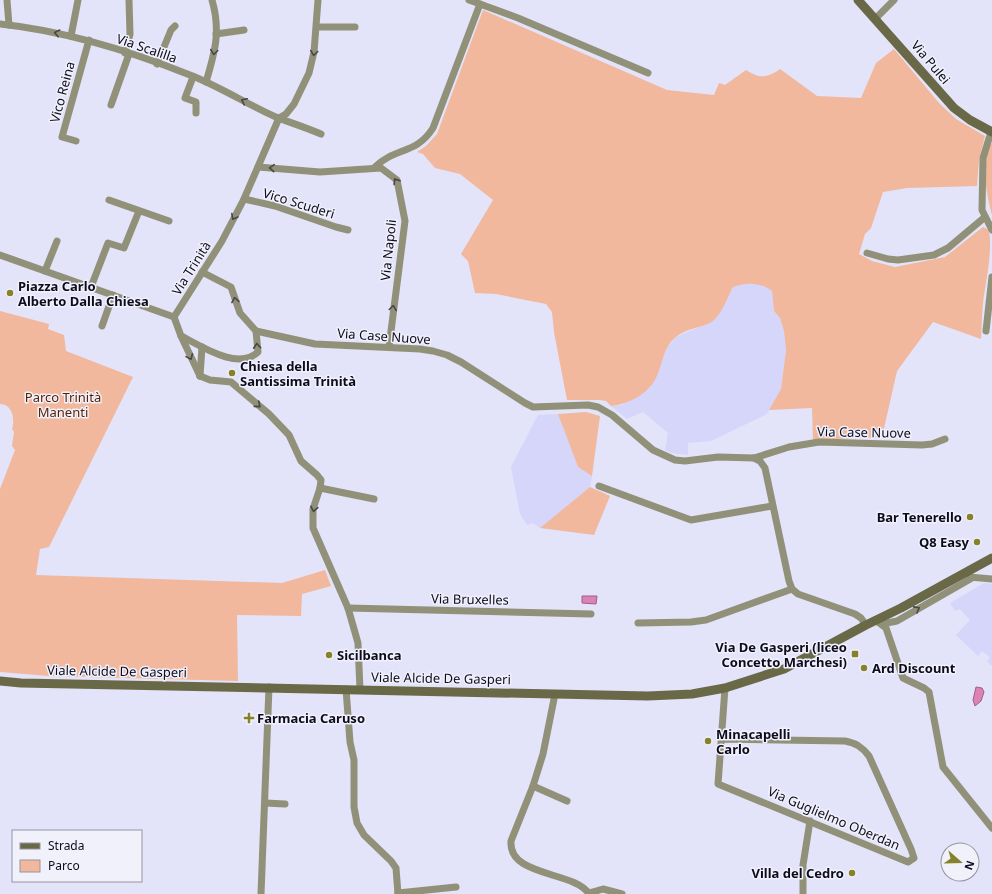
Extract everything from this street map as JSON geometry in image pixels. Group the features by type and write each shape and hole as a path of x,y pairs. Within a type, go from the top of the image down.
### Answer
{"main road":[{"name":"Via Pulei","path":"858,0 876,18 954,108 970,120 991,132"},
{"path":"878,620 992,552"},
{"path":"878,620 992,558"},
{"name":"Viale Alcide De Gasperi","path":"0,681 20,683 360,690 681,695 725,688 784,669 878,620"}],"street":[{"path":"7,0 9,25"},
{"path":"71,36 78,0"},
{"path":"111,105 127,53 130,34 129,0"},
{"path":"206,82 215,55 217,18 212,0"},
{"path":"279,118 286,114 294,104 309,73 314,52 318,0"},
{"path":"470,0 518,18 648,73"},
{"path":"876,18 894,0"},
{"path":"258,167 320,172 375,167 385,158 416,146 429,134 480,4"},
{"name":"Via Scalilla","path":"0,24 89,40 127,53 206,82 279,118 321,134"},
{"path":"157,64 171,30 175,26"},
{"path":"317,27 355,27"},
{"path":"216,34 244,30"},
{"name":"Vico Reina","path":"76,141 62,137 89,40"},
{"path":"193,77 185,98 196,102 196,113"},
{"name":"Via Trinità","path":"174,317 222,241 244,200 279,118"},
{"path":"991,132 985,152 982,175 982,210 984,217 992,230"},
{"name":"Via Napoli","path":"375,167 381,168 397,180 406,222 389,347"},
{"path":"109,200 169,221"},
{"name":"Vico Scuderi","path":"244,200 275,206 348,230"},
{"path":"90,287 108,243 124,248 139,211"},
{"path":"867,252 888,259 898,260 934,255 948,248 984,217"},
{"path":"45,271 57,241"},
{"path":"0,264 1,256 174,317 181,336 200,376 210,380 231,382 270,414 289,435 301,461 317,474 321,480 313,509 313,528 348,608 358,643 360,690"},
{"path":"181,336 233,360 254,356 258,352 256,331 240,314 231,287 202,272"},
{"path":"986,331 992,277"},
{"path":"102,326 113,295"},
{"name":"Via Case Nuove","path":"256,331 315,344 420,349 447,355 525,403 533,406 588,405 598,407 612,415 653,450 675,460 697,461 718,457 754,458 789,447 819,442 922,445 932,444 945,438"},
{"path":"200,376 202,347"},
{"path":"754,458 765,468 789,581 792,590 798,594 855,614 878,620 897,621 972,578"},
{"path":"599,486 691,520 772,506"},
{"path":"320,488 374,499"},
{"path":"963,574 972,578 992,579"},
{"path":"638,623 690,622 706,620 792,590"},
{"name":"Via Bruxelles","path":"348,608 591,614"},
{"path":"855,614 861,618 866,625"},
{"path":"878,620 886,628 892,640 903,678 929,692 943,766 992,828"},
{"path":"892,640 897,621"},
{"path":"260,894 269,687"},
{"name":"Via Guglielmo Oberdan","path":"722,739 855,742 864,749 869,756 914,858 908,862 718,784 725,688"},
{"path":"346,689 350,742 354,760 354,807 357,823 364,835 392,861 396,868 398,894 456,887"},
{"path":"555,694 543,754 533,786 511,841 512,853 525,864 551,876 576,884 589,894 603,889 622,894"},
{"path":"533,786 566,801"},
{"path":"265,803 285,804"},
{"path":"803,894 803,866 810,821"}],"shaded area":[{"path":"739,284 757,284 767,286 772,291 774,311 780,318 784,331 786,350 781,389 767,414 711,441 688,443 688,455 671,453 665,450 668,433 643,412 627,419 611,406 622,405 656,377 667,348 676,337 711,322 717,317 733,287"},
{"path":"558,414 578,467 592,476 590,487 540,528 533,523 527,525 520,514 511,467 538,415"},
{"path":"984,583 992,584 992,666 987,662 990,657 982,651 978,656 956,635 970,620 960,609 955,611 950,603"},
{"path":"582,596 597,596 596,604 582,603"},
{"path":"976,687 982,688 984,692 981,701 975,706 973,700"}],"green space":[{"path":"483,10 667,90 714,95 719,83 725,85 746,70 755,75 767,76 780,69 817,96 861,98 876,63 894,49 939,103 956,119 985,136 979,160 977,186 907,188 883,192 871,228 865,234 859,254 872,261 895,267 945,257 983,227 989,230 990,252 983,301 981,339 933,322 897,371 882,437 813,440 812,408 769,410 781,389 786,350 784,331 780,318 774,311 772,291 758,284 743,284 733,287 721,312 714,320 706,325 680,334 672,341 668,346 653,384 637,397 624,403 611,406 606,401 600,400 567,400 554,332 552,312 546,304 496,294 475,293 468,261 461,254 493,200 460,174 435,168 423,154 417,152 426,146 437,134"},
{"path":"992,143 992,215 986,189 985,168 988,150"},
{"name":"Parco Trinità Manenti","path":"0,311 49,324 48,329 64,335 66,351 133,377 49,547 40,549 36,575 282,583 325,570 331,586 302,594 301,616 237,615 238,681 49,676 0,672 0,489 15,450 12,446 14,432 12,429 12,413 8,407 0,404"},
{"path":"586,412 600,416 592,476 578,467 558,414"},
{"path":"590,487 610,496 594,535 540,528"}],"place":[{"name":"Piazza Carlo Alberto Dalla Chiesa","path":"10,293"},
{"name":"Chiesa della Santissima Trinità","path":"232,373"},
{"name":"Bar Tenerello","path":"970,517"},
{"name":"Q8 Easy","path":"977,542"},
{"name":"Via De Gasperi (liceo Concetto Marchesi)","path":"855,654"},
{"name":"Sicilbanca","path":"329,655"},
{"name":"Ard Discount","path":"864,668"},
{"name":"Farmacia Caruso","path":"249,718"},
{"name":"Minacapelli Carlo","path":"708,741"},
{"name":"Villa del Cedro","path":"852,873"}]}
